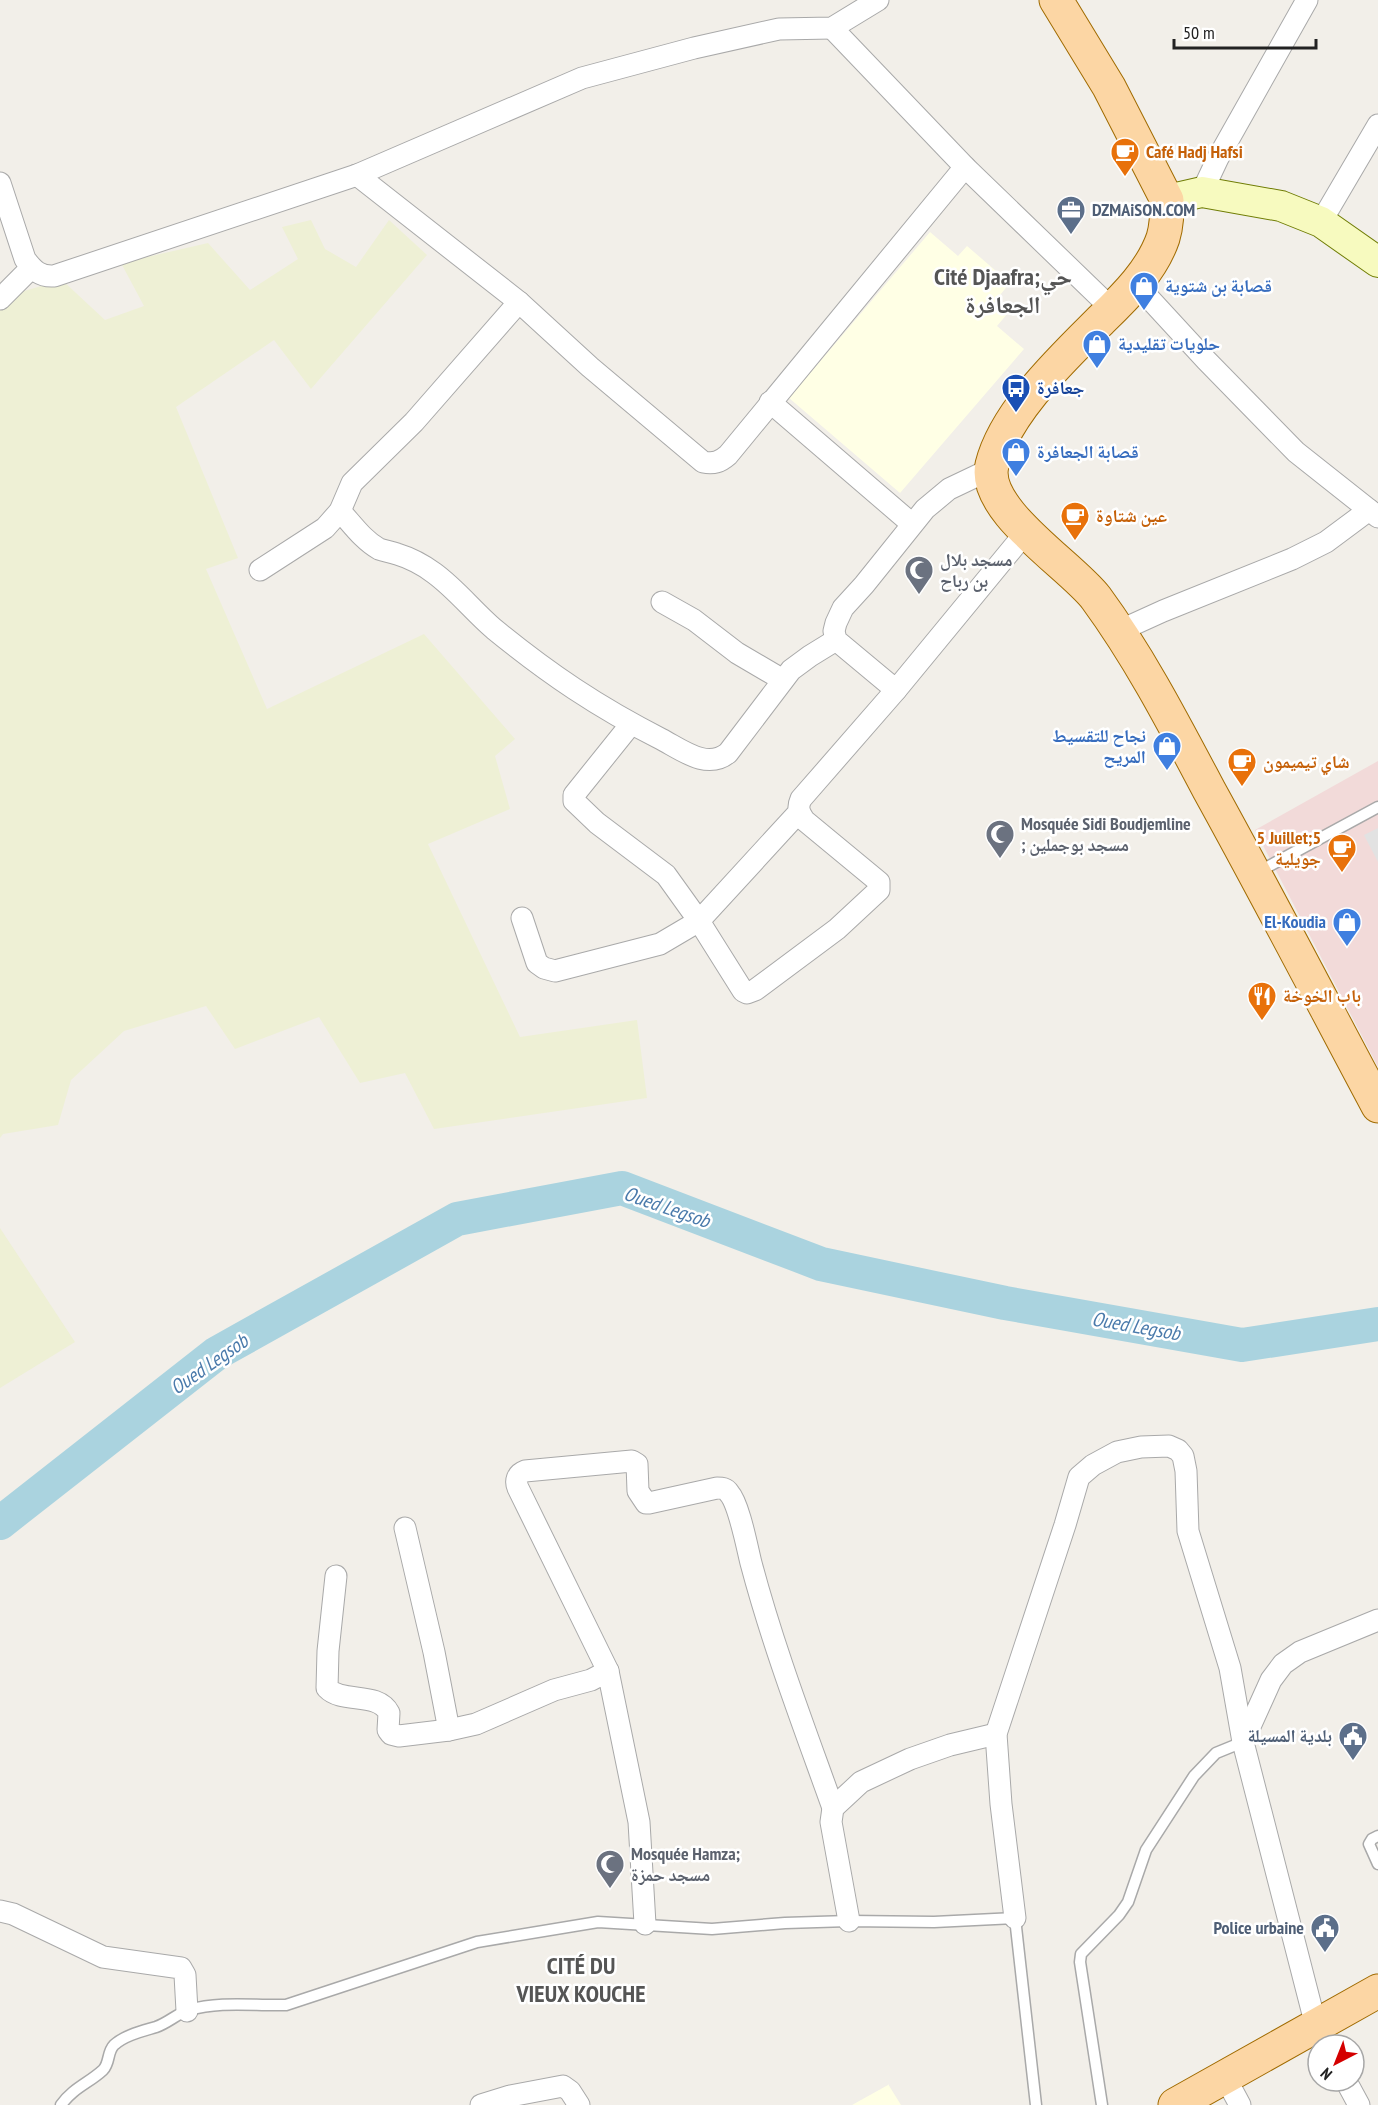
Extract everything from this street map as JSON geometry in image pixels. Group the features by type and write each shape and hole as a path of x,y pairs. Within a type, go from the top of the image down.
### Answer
{"main road":[{"path":"1056,0 1108,87 1167,200 1167,220 1163,238 1149,266 1136,284 1074,347 1016,414 1000,441 991,468 992,485 1003,506 1026,532 1093,595 1136,654 1378,1106"},
{"path":"1324,2033 1378,1990"},
{"path":"1175,2105 1233,2091 1306,2045"}],"street":[{"path":"0,183 25,259 31,268 46,276 54,276 357,175 582,78 694,48 779,29 832,28 878,0"},
{"path":"1202,192 1218,158 1307,0"},
{"path":"832,28 965,167 1112,309"},
{"path":"1321,222 1378,125"},
{"path":"357,175 519,302 590,367 703,462 711,464 722,460 965,167"},
{"path":"1167,200 1202,192 1281,206 1321,222 1378,262"},
{"path":"0,299 31,268"},
{"path":"1119,631 1292,559 1326,542 1374,513 1296,452 1136,284"},
{"path":"260,570 325,528 340,511 352,483 414,422 519,302"},
{"path":"770,402 912,524"},
{"path":"896,690 836,640 834,631 836,623 843,608 925,509 949,489 991,468"},
{"path":"340,511 371,543 432,571 448,584 480,618 582,696 697,758 707,760 723,757 728,753 783,680 801,662 836,640"},
{"path":"631,724 574,795 574,801 597,823 666,875 699,921 743,990 751,993 837,929 876,894 880,887 879,882 804,820 798,806 1026,532"},
{"path":"662,602 684,613 737,653 783,680"},
{"path":"522,918 537,963 555,971 660,944 699,921 799,812"},
{"path":"1015,1918 1001,1804 996,1734 1079,1476 1093,1465 1117,1452 1141,1447 1169,1446 1178,1450 1185,1462 1188,1531 1230,1668 1243,1742 1320,2033"},
{"path":"645,1924 639,1822 608,1671 518,1488 518,1476 525,1471 632,1461 637,1464 638,1491 646,1503 717,1488 729,1492 736,1507 756,1581 785,1671 832,1808 831,1822 849,1921"},
{"path":"405,1528 434,1652 449,1730"},
{"path":"336,1575 328,1658 329,1690 337,1695 382,1705 389,1713 388,1730 394,1735 449,1730 476,1724 554,1689 591,1680 608,1671"},
{"path":"1243,1742 1271,1680 1283,1664 1300,1652 1378,1620"},
{"path":"832,1808 861,1782 910,1759 950,1745 996,1734"},
{"path":"0,1911 13,1914 103,1957 181,1968 185,1975 187,2011"},
{"path":"481,2105 510,2096 562,2086 570,2091 579,2105"}],"lane":[{"path":"1255,874 1378,807"},
{"path":"1102,2105 1080,1962 1081,1953 1119,1916 1128,1902 1146,1850 1194,1776 1216,1754 1243,1742"},
{"path":"1378,1836 1369,1844 1378,1864"},
{"path":"61,2105 68,2094 105,2068 114,2044 169,2022 187,2011 228,2003 258,2006 286,2005 477,1942 598,1922 712,1929 784,1923 934,1922 1015,1918 1036,2105"}],"shaded area":[{"path":"311,220 325,249 356,267 389,220 427,255 311,389 274,340 176,407 238,558 206,569 267,709 424,634 515,739 495,756 510,809 428,844 520,1037 637,1020 647,1098 434,1129 405,1073 360,1083 319,1017 235,1049 206,1006 124,1031 71,1080 58,1125 3,1134 0,1138 0,298 62,280 105,320 144,306 121,263 208,243 250,290 298,259 282,227"},
{"path":"930,232 958,256 967,246 1010,283 995,301 1008,313 997,326 1024,349 900,493 789,398"},
{"name":"El-Koudia","path":"1378,761 1378,1067 1255,830"},
{"path":"1378,828 1378,862 1364,835"},
{"path":"0,1228 75,1342 0,1388"},
{"path":"888,2085 901,2105 852,2105"}],"waterway":[{"name":"Oued Legsob","path":"0,1523 217,1353 457,1219 622,1188 821,1264 1005,1303 1242,1345 1378,1324"}],"place":[{"name":"Café Hadj Hafsi","path":"1125,178"},
{"name":"DZMAiSON.COM","path":"1071,236"},
{"name":"قصابة بن شتوية","path":"1144,312"},
{"name":"حلويات تقليدية","path":"1097,370"},
{"name":"جعافرة","path":"1016,414"},
{"name":"قصابة الجعافرة","path":"1016,478"},
{"name":"عين شتاوة","path":"1075,542"},
{"name":"مسجد بلال بن رباح","path":"919,596"},
{"name":"نجاح للتقسيط المريح","path":"1167,772"},
{"name":"شاي تيميمون","path":"1242,788"},
{"name":"Mosquée Sidi Boudjemline ; مسجد بوجملين","path":"1000,860"},
{"name":"5 Juillet;5 جويلية","path":"1342,874"},
{"name":"El-Koudia","path":"1347,948"},
{"name":"باب الخوخة","path":"1262,1022"},
{"name":"بلدية المسيلة","path":"1353,1762"},
{"name":"Mosquée Hamza; مسجد حمزة","path":"610,1890"},
{"name":"Police urbaine","path":"1325,1954"}],"district":[{"name":"Cité Djaafra;حي الجعافرة","path":"1003,291"},
{"name":"CITÉ DU VIEUX KOUCHE","path":"581,1980"}]}
